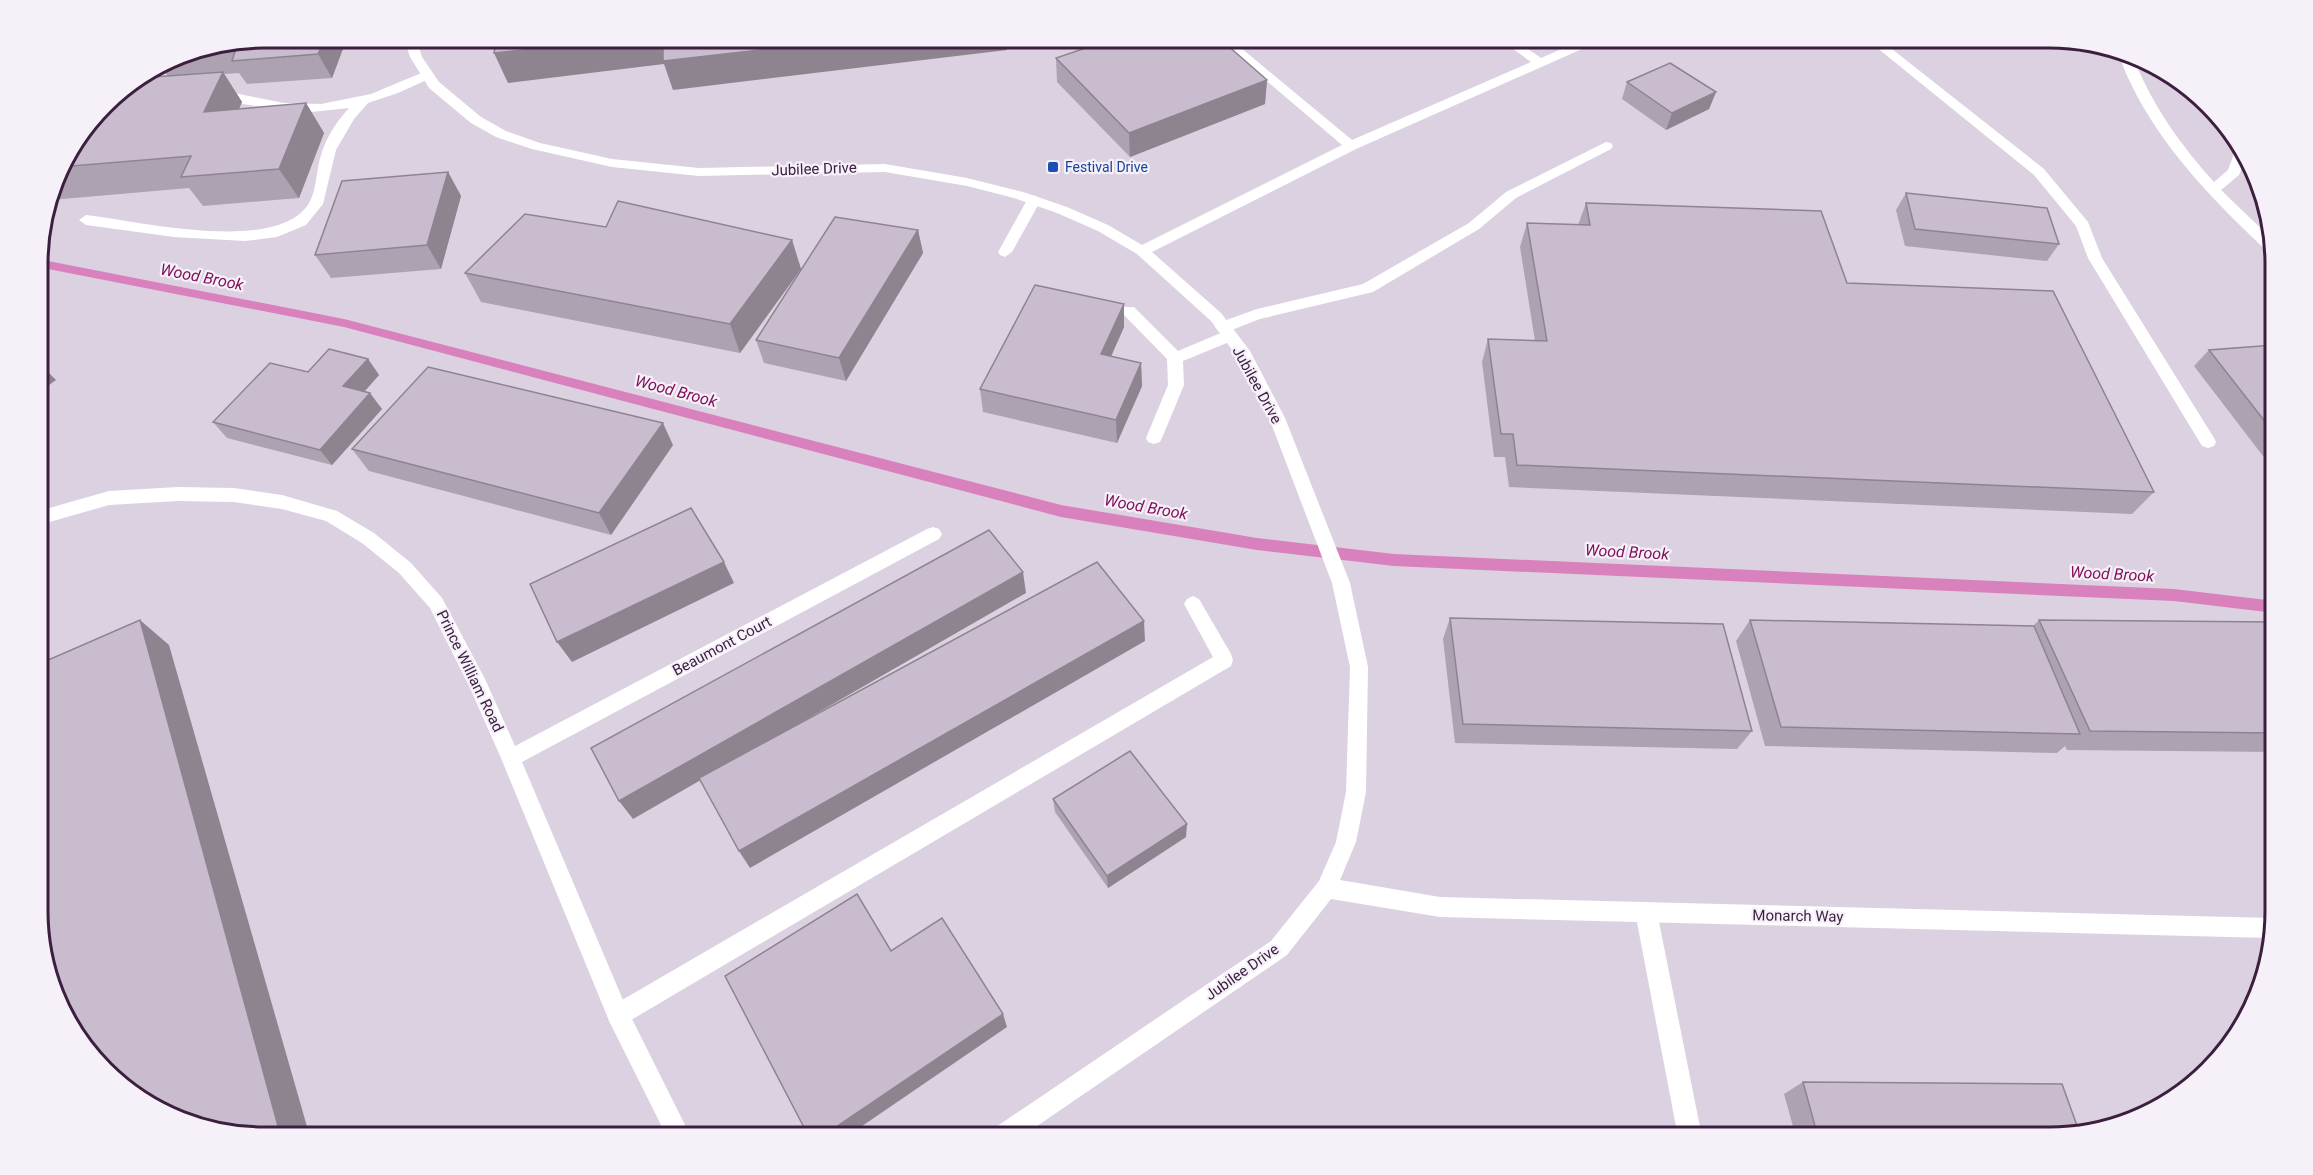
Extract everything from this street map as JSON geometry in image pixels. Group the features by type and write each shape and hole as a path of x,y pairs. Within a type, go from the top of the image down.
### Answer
{"street":[{"name":"Jubilee Drive","path":"413,48 426,75 434,85 476,120 501,134 537,146 612,163 699,172 885,168 968,182 1062,210 1103,228 1142,251 1183,286 1226,331 1244,355 1277,418 1341,584 1359,667 1356,792 1346,842 1326,888 1279,948 1016,1127"},
{"path":"1234,48 1351,146"},
{"path":"1519,48 1539,62"},
{"path":"1142,251 1351,146 1572,48"},
{"path":"1884,48 2039,172 2083,225 2095,258 2208,442"},
{"path":"2128,63 2134,81 2170,138 2214,189 2263,239"},
{"path":"200,97 231,96 288,108 362,102 392,93 426,75"},
{"path":"86,220 194,235 254,236 285,231 306,220 315,205 332,143 346,119 362,102"},
{"path":"1175,358 1257,314 1368,288 1474,226 1511,195 1606,146"},
{"path":"2214,189 2234,172 2238,160"},
{"path":"1005,252 1034,200"},
{"path":"1129,311 1175,358 1176,385 1154,438"},
{"name":"Prince William Road","path":"48,515 109,498 178,494 234,495 282,502 331,516 368,538 405,567 436,603 478,685 511,758 618,1015 674,1127"},
{"name":"Beaumont Court","path":"511,758 933,534"},
{"path":"618,1015 1224,660 1193,604"},
{"name":"Monarch Way","path":"1326,888 1440,907 2265,928"},
{"path":"1646,912 1688,1127"}],"shaded area":[{"path":"250,48 2063,48 2119,59 2169,84 2202,111 2229,144 2243,168 2258,208 2265,250 2265,925 2254,981 2229,1031 2202,1064 2169,1091 2145,1105 2105,1120 2063,1127 253,1127 52,952 48,925 48,250 59,194 84,144 111,111 144,84 168,70 208,55"}],"building":[{"path":"321,48 318,54 232,61 235,50"},
{"path":"495,48 540,48 494,53"},
{"path":"663,48 776,48 663,61"},
{"path":"1086,48 1230,48 1267,80 1129,133 1056,58"},
{"path":"1670,63 1716,92 1672,113 1627,82"},
{"path":"223,72 204,112 306,103 279,169 181,177 191,156 71,166 84,144 111,111 156,77"},
{"path":"448,172 427,245 315,255 342,181"},
{"path":"1906,193 2047,208 2059,244 1915,229"},
{"path":"618,201 792,240 730,324 465,273 525,214 606,227"},
{"path":"1586,203 1821,211 1847,283 2053,291 2154,492 1517,465 1513,434 1501,434 1488,339 1547,341 1527,223 1590,225"},
{"path":"835,217 918,230 839,358 756,340"},
{"path":"1035,285 1124,304 1101,354 1141,363 1116,420 980,389"},
{"path":"2265,346 2265,422 2209,350"},
{"path":"329,349 368,359 343,386 370,393 320,450 213,422 270,363 308,372"},
{"path":"428,367 663,423 599,513 352,449"},
{"path":"691,508 724,562 557,642 530,584"},
{"path":"989,530 1023,572 619,801 591,748"},
{"path":"1097,562 1144,621 739,851 699,778"},
{"path":"1450,618 1723,624 1752,731 1463,724"},
{"path":"140,620 278,1127 250,1127 222,1123 194,1116 168,1105 144,1091 111,1064 84,1031 70,1007 55,967 48,925 48,660"},
{"path":"1750,620 2034,626 2080,734 1781,727"},
{"path":"2039,620 2265,622 2265,733 2090,731"},
{"path":"1130,751 1187,824 1107,876 1053,799"},
{"path":"857,894 891,951 942,918 1003,1014 836,1127 804,1127 725,976"},
{"path":"1803,1082 2062,1084 2077,1125 2063,1127 1815,1127"}],"waterway":[{"name":"Wood Brook","path":"48,265 344,323 1061,511 1257,544 1394,560 2174,595 2265,606"}],"place":[{"name":"Festival Drive","path":"1053,167"}]}
